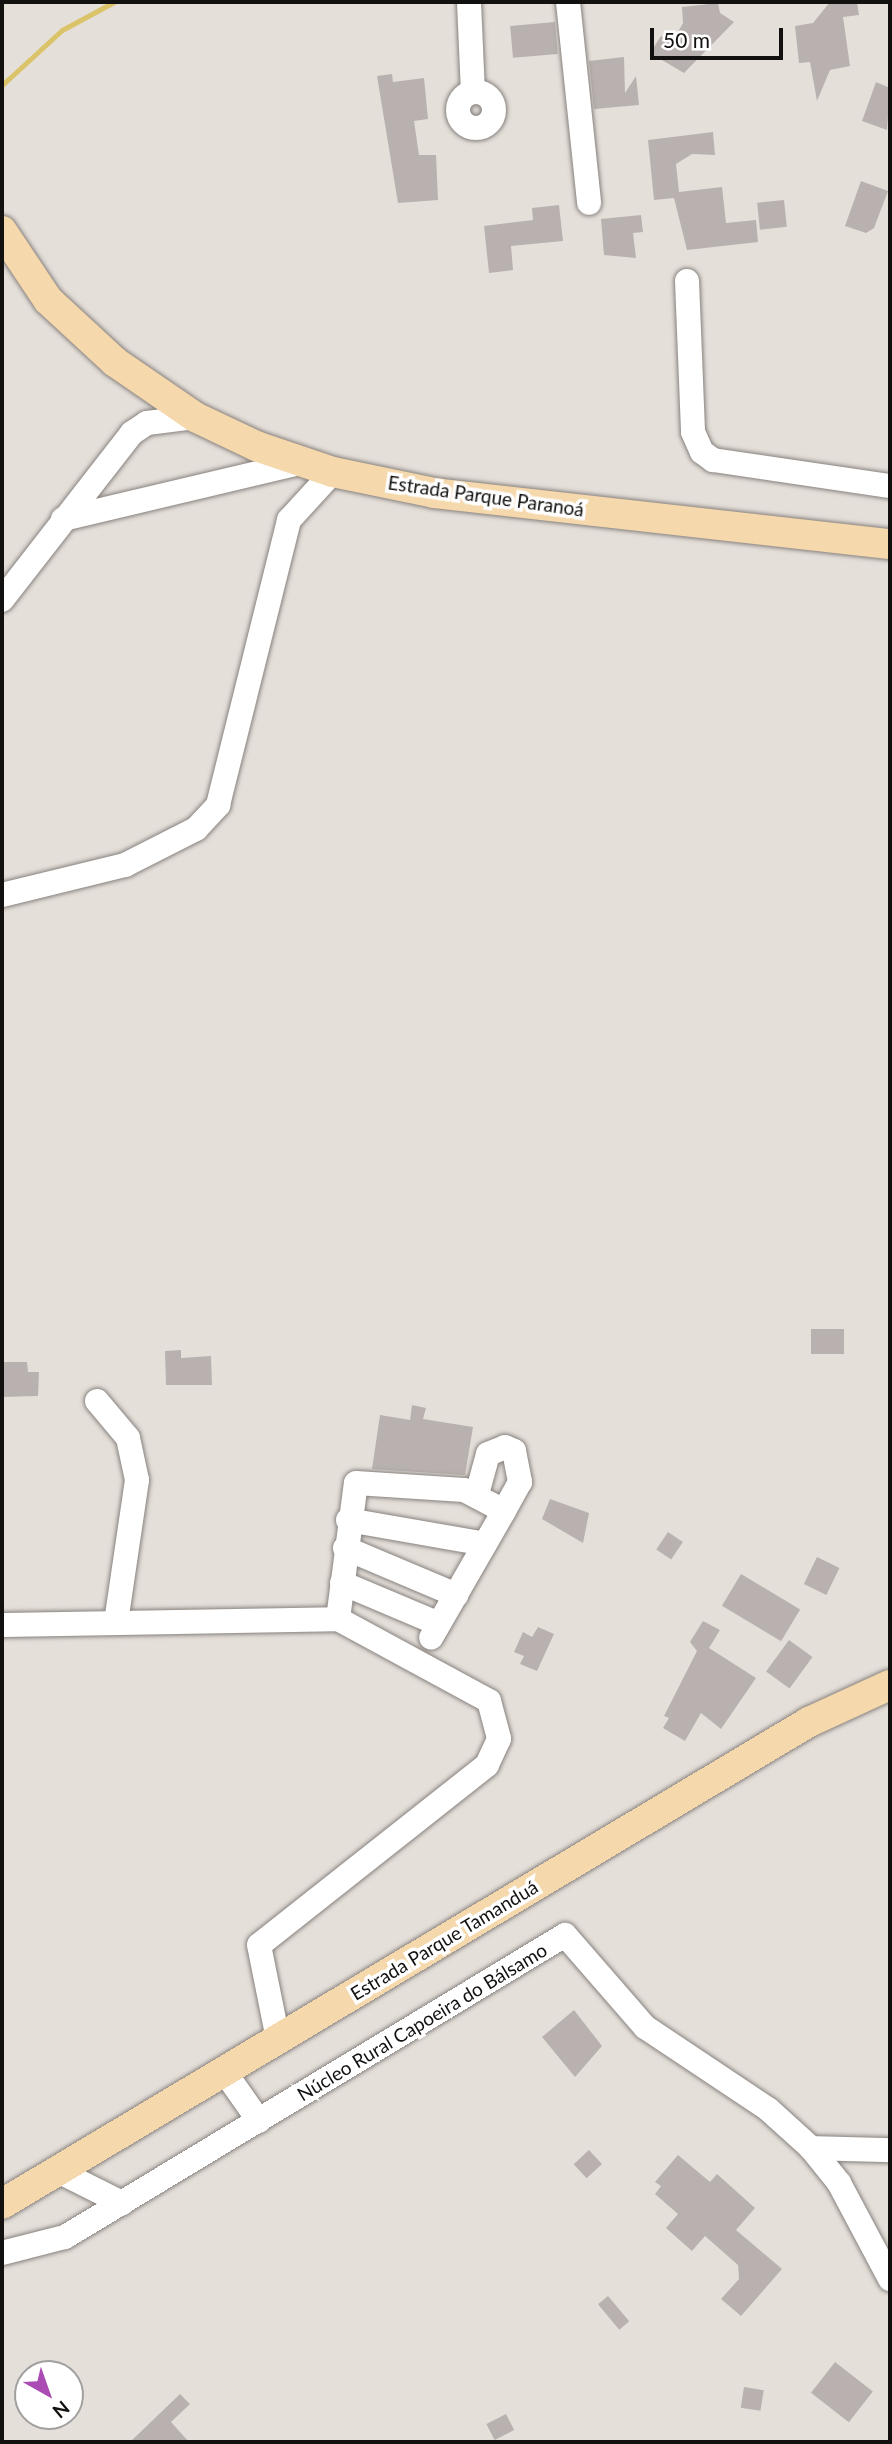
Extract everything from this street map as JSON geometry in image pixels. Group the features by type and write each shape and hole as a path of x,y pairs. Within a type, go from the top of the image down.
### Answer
{"main road":[{"name":"Estrada Parque Paranoá","path":"2,231 48,300 115,362 195,417 333,472 435,492 890,544"},
{"name":"Estrada Parque Tamanduá","path":"2,2204 809,1722 890,1685"}],"street":[{"path":"469,2 473,92"},
{"path":"568,2 589,204"},
{"path":"687,281 693,432 702,452 713,460 890,486"},
{"path":"2,600 132,433 147,423 195,417"},
{"path":"63,519 304,461"},
{"path":"2,895 125,865 196,829 218,805 292,511 333,472"},
{"path":"97,1401 128,1438 136,1469 116,1622"},
{"path":"342,1583 435,1631 520,1482 514,1451 505,1447 488,1454 477,1494"},
{"path":"338,1619 352,1487 360,1480 477,1494 504,1511"},
{"path":"348,1520 485,1544"},
{"path":"345,1548 456,1595"},
{"path":"2,1626 338,1619 489,1700 499,1739 488,1765 258,1945 278,2039"},
{"name":"Núcleo Rural Capoeira do Bálsamo","path":"2,2253 65,2237 565,1935 645,2026 768,2109 811,2148 839,2183 890,2279"},
{"path":"224,2071 259,2120"},
{"path":"811,2148 890,2150"},
{"path":"58,2171 122,2203"}],"building":[{"path":"830,2 857,2 859,15 843,17 850,66 830,70 817,101 810,62 799,63 795,26 813,23"},
{"path":"718,3 720,13 734,22 684,73 650,53 661,36 672,43 683,23 682,7"},
{"path":"555,22 558,54 513,58 510,26"},
{"path":"624,57 625,93 636,76 639,105 594,109 589,61"},
{"path":"392,74 393,82 424,78 428,119 414,121 419,155 436,155 438,200 398,203 377,76"},
{"path":"876,82 890,88 887,130 862,121"},
{"path":"713,132 715,155 692,154 676,164 679,192 722,187 726,223 756,220 758,242 687,250 674,198 654,200 648,140"},
{"path":"861,181 888,191 874,228 866,233 845,226"},
{"path":"784,200 787,227 760,230 757,203"},
{"path":"559,205 563,241 511,246 513,270 489,273 484,226 533,220 532,208"},
{"path":"641,215 643,232 633,233 636,258 604,255 601,219"},
{"path":"811,1329 844,1329 844,1354 811,1354"},
{"path":"181,1350 181,1358 211,1356 212,1385 166,1385 165,1351"},
{"path":"2,1362 27,1362 28,1372 39,1372 38,1396 2,1397"},
{"path":"412,1405 426,1408 423,1419 473,1427 465,1475 372,1469 380,1415 410,1420"},
{"path":"550,1499 589,1513 583,1543 542,1519"},
{"path":"668,1532 683,1542 671,1559 656,1549"},
{"path":"817,1557 839,1568 826,1595 804,1584"},
{"path":"741,1574 800,1610 781,1641 722,1606"},
{"path":"703,1621 720,1630 709,1648 756,1678 721,1729 701,1713 685,1741 663,1728 669,1718 664,1716 697,1651 690,1642"},
{"path":"538,1627 554,1634 537,1671 520,1664 524,1656 514,1652 523,1632 532,1637"},
{"path":"789,1640 812,1657 790,1689 766,1672"},
{"path":"574,2010 602,2046 575,2077 542,2037"},
{"path":"589,2150 602,2164 587,2178 574,2164"},
{"path":"678,2155 710,2182 717,2174 755,2208 736,2230 782,2269 741,2316 721,2299 739,2279 738,2265 705,2236 692,2251 666,2228 678,2214 655,2194 661,2186 655,2182"},
{"path":"608,2296 629,2321 619,2330 598,2304"},
{"path":"835,2362 873,2392 849,2422 811,2393"},
{"path":"744,2387 764,2390 760,2411 741,2408"},
{"path":"180,2394 190,2404 171,2422 189,2442 130,2442"},
{"path":"506,2414 514,2430 495,2440 486,2424"}],"waterway":[{"path":"2,85 62,30 114,2"}]}
